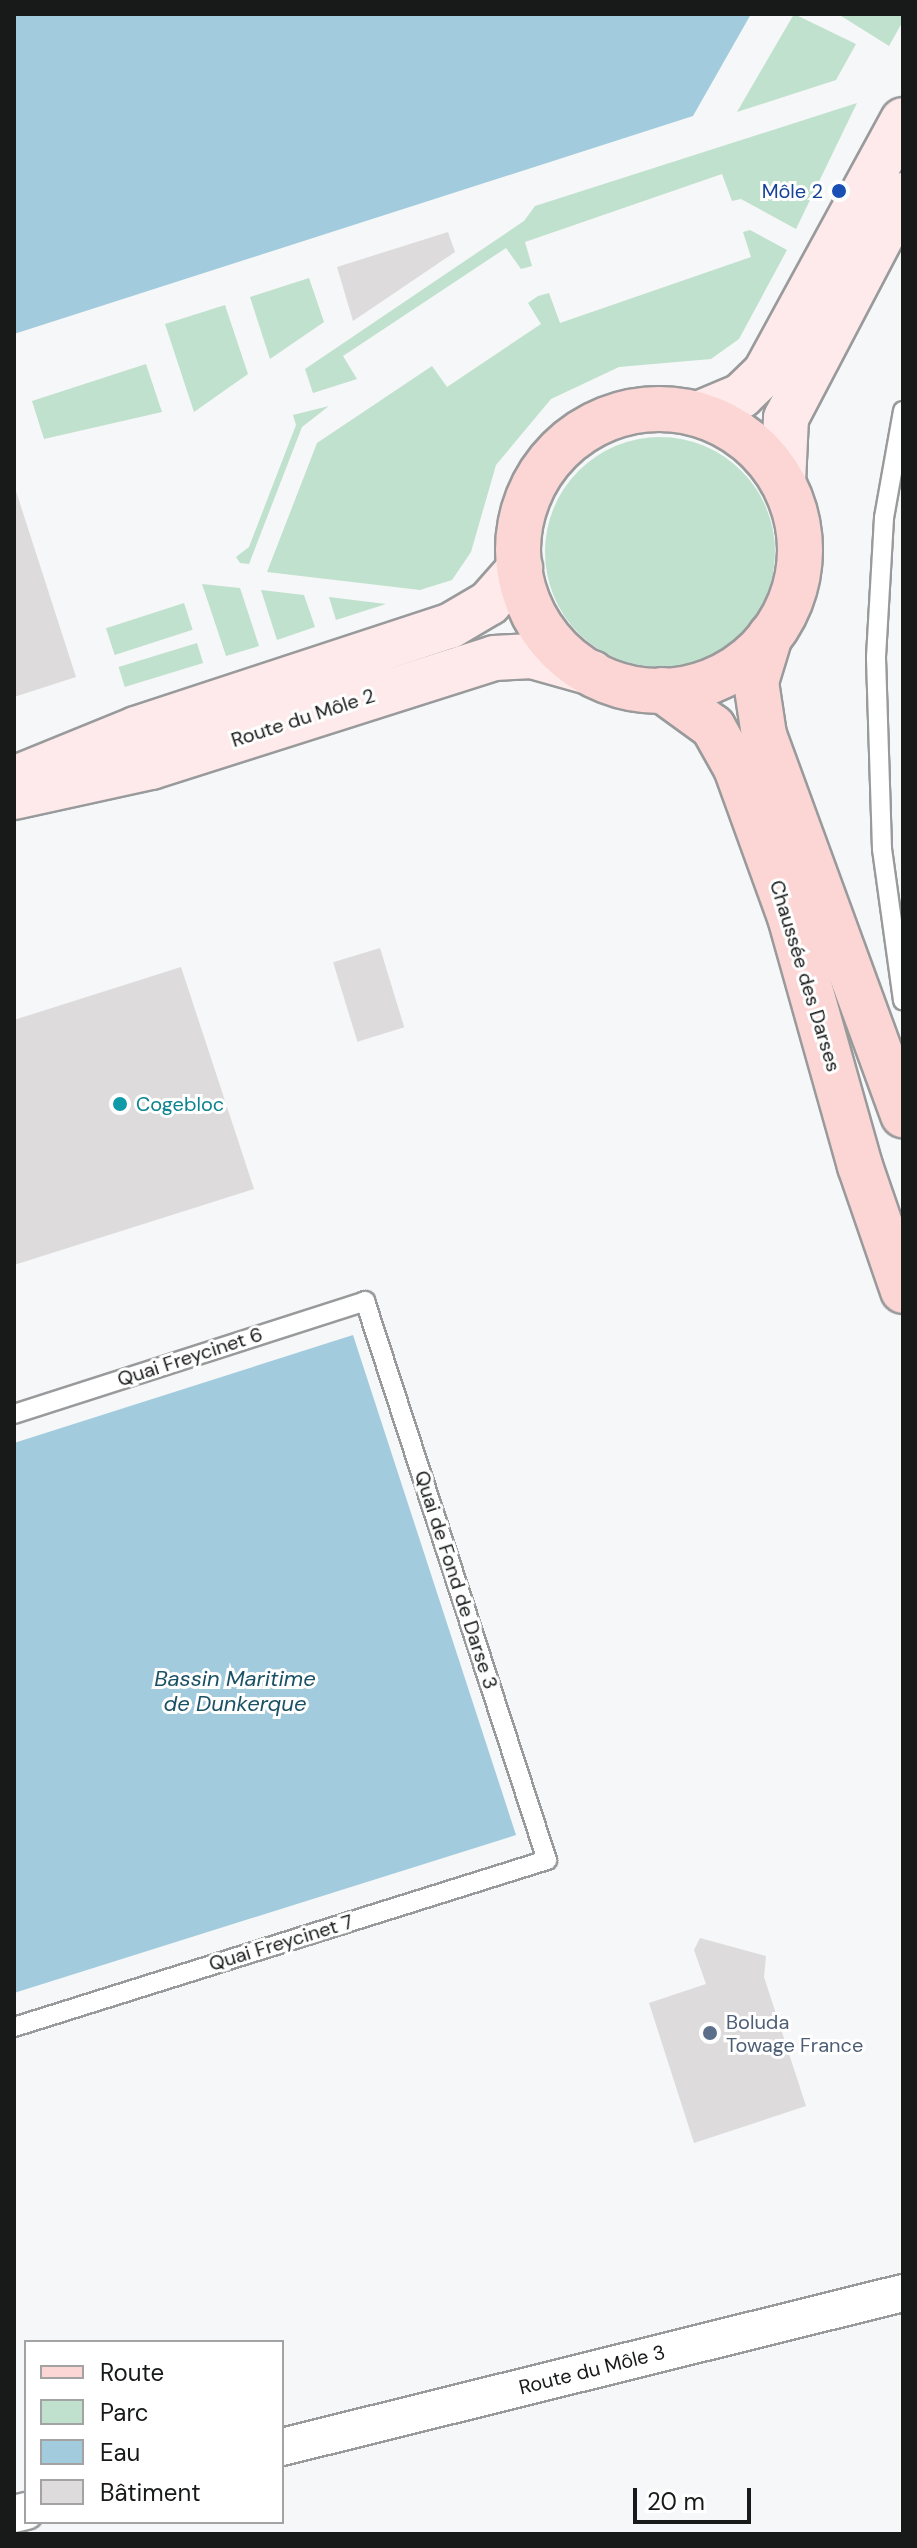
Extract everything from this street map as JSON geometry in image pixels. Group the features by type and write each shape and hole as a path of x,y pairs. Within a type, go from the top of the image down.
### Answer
{"main road":[{"path":"698,414 747,440 783,482 798,524 799,568 792,597 770,636 716,679 662,690 592,673 557,646 539,623 520,568 520,524 529,496 562,448 625,413 698,414 741,396 765,373 903,120"},
{"path":"783,482 786,418 903,195"},
{"name":"Route du Môle 2","path":"14,779 136,729 450,626 489,603 520,568"},
{"name":"Chaussée des Darses","path":"770,636 756,682 769,756 903,1115"},
{"name":"Route du Môle 2","path":"14,797 151,767 494,658 532,656 592,673"},
{"name":"Chaussée des Darses","path":"662,690 713,727 736,768 790,917 860,1166 903,1291"}],"street":[{"name":"Route du Môle 3","path":"284,2447 903,2293"}],"lane":[{"path":"903,411 884,518 876,658 882,849 903,1001"},
{"name":"Quai Freycinet 6","path":"14,1414 365,1301"},
{"name":"Quai de Fond de Darse 3","path":"365,1301 547,1860"},
{"name":"Quai Freycinet 7","path":"14,2027 547,1860"}],"green space":[{"path":"794,14 856,44 836,80 737,112"},
{"path":"838,14 903,14 903,21 889,46"},
{"path":"857,103 796,229 741,199 732,201 722,174 525,242 532,266 521,269 506,248 343,356 357,379 313,393 305,369 524,221 535,206"},
{"path":"750,230 787,250 739,339 711,359 619,367 551,399 496,465 471,552 452,580 420,590 267,572 317,443 432,366 447,387 541,324 528,303 538,296 549,293 560,323 751,257 743,232"},
{"path":"309,278 324,322 270,359 250,297"},
{"path":"225,305 248,374 194,412 165,324"},
{"path":"146,364 162,412 44,439 32,401"},
{"path":"329,406 302,427 249,564 240,563 236,557 249,547 296,425 293,415"},
{"path":"660,437 682,439 704,446 724,456 741,471 756,488 766,508 773,530 773,574 766,596 756,616 741,633 724,648 704,658 682,665 660,667 638,665 616,658 596,648 579,633 564,616 554,596 547,574 545,552 547,530 554,508 564,488 579,471 596,456 616,446 638,439"},
{"path":"202,584 240,588 259,646 226,656"},
{"path":"261,590 304,595 315,627 277,640"},
{"path":"329,597 386,604 336,620"},
{"path":"184,603 193,630 115,655 106,628"},
{"path":"197,643 203,663 125,687 119,667"}],"water":[{"path":"14,14 751,14 693,116 14,334"},
{"name":"Bassin Maritime de Dunkerque","path":"353,1335 516,1835 14,1993 14,1443"}],"building":[{"path":"448,232 455,252 353,321 337,267"},
{"path":"14,485 76,677 14,697"},
{"path":"380,948 404,1027 357,1042 333,962"},
{"name":"Cogebloc","path":"181,967 254,1189 14,1265 14,1020"},
{"path":"700,1938 766,1956 764,1977 806,2106 694,2143 649,2003 706,1984 694,1950"}],"place":[{"name":"Môle 2","path":"839,191"},
{"name":"Cogebloc","path":"120,1104"},
{"name":"Boluda Towage France","path":"710,2033"}]}
